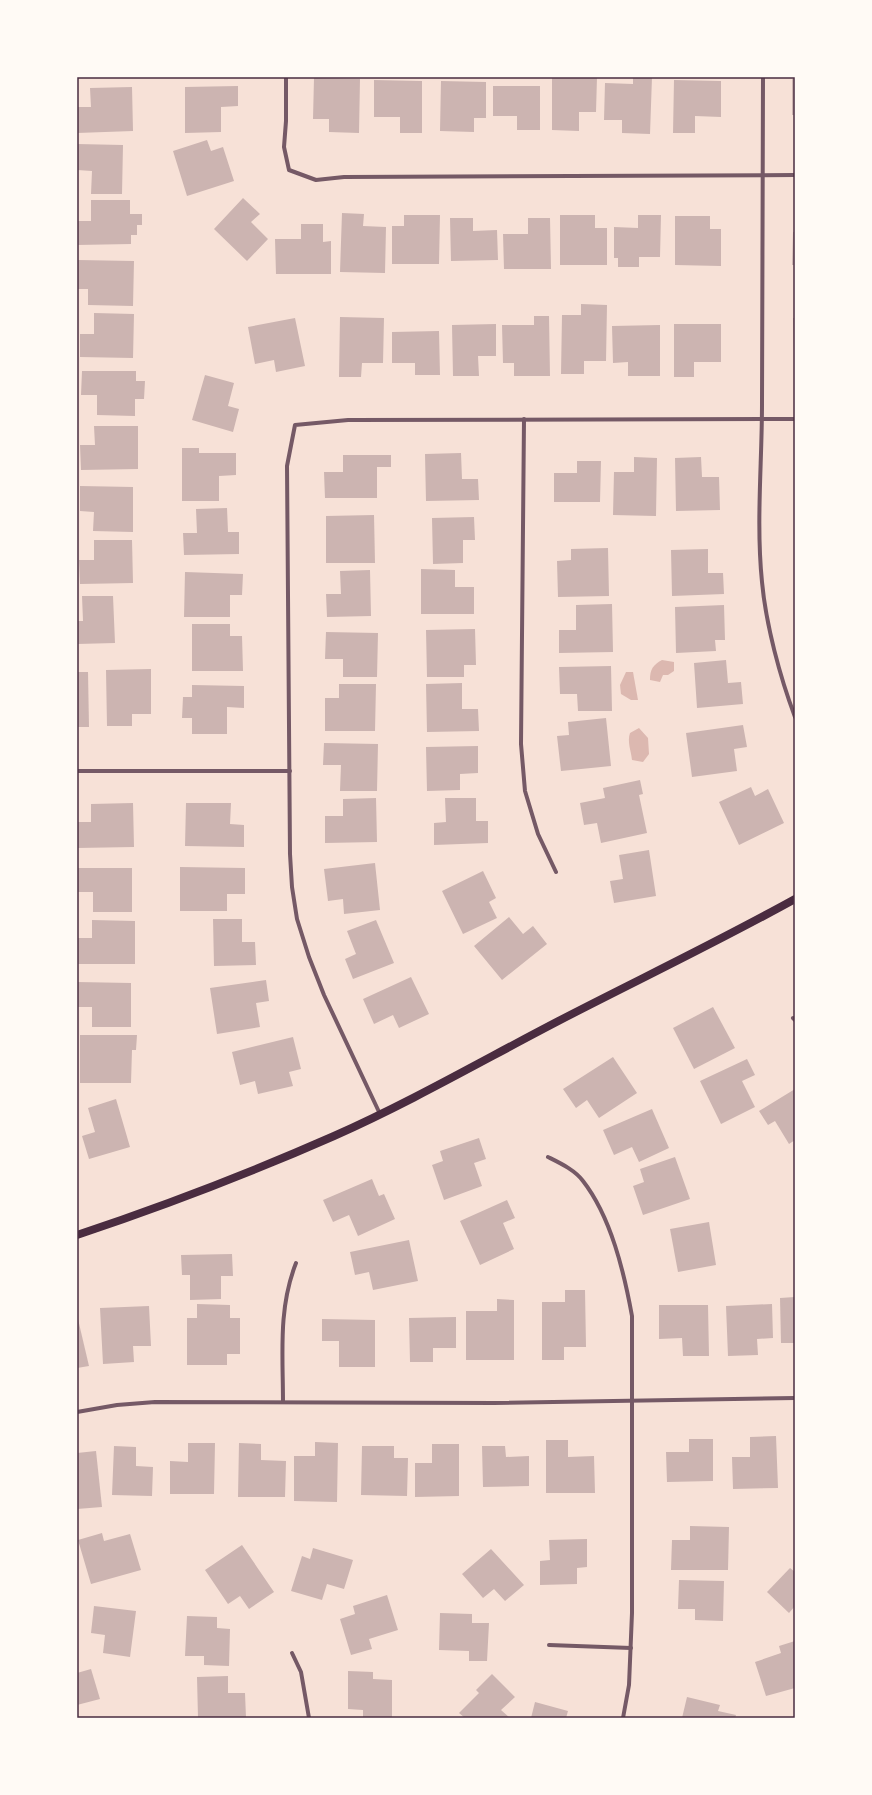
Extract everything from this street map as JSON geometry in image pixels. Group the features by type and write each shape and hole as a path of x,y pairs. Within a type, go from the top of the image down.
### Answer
{"main road":[{"path":"77,1234 134,1216 266,1165 380,1114 726,937 795,900"}],"street":[{"path":"286,77 286,121 284,147 289,170 316,180 344,176 795,175"},
{"path":"763,77 762,418 760,539 762,583 770,628 795,717"},
{"path":"380,1114 324,995 308,957 297,919 292,887 290,854 287,466 295,425 348,420 795,419"},
{"path":"524,420 521,744 526,791 538,834 556,872"},
{"path":"77,771 290,770"},
{"path":"548,1157 566,1166 583,1180 597,1202 608,1228 626,1286 632,1316 633,1400 631,1648 629,1685 623,1718"},
{"path":"283,1402 284,1306 289,1282 296,1263"},
{"path":"77,1412 117,1405 156,1402 443,1403 795,1398"},
{"path":"548,1645 631,1648"},
{"path":"292,1653 301,1672 310,1718"}],"shaded area":[{"path":"662,660 674,662 674,671 668,675 663,675 660,682 650,680 653,668"},
{"path":"626,672 633,672 638,700 631,700 621,694 620,685"},
{"path":"639,728 648,738 649,754 643,762 632,760 629,743 630,733"}],"building":[{"path":"597,77 596,112 579,112 579,131 552,130 552,78"},
{"path":"633,77 652,77 650,134 622,133 622,120 604,120 605,83 633,84"},
{"path":"314,78 360,79 359,133 329,132 329,119 313,119"},
{"path":"792,79 795,79 795,115 792,115"},
{"path":"374,80 422,81 422,133 400,133 400,117 374,117"},
{"path":"674,80 721,81 721,117 695,116 695,133 673,133"},
{"path":"441,81 486,82 486,118 474,118 474,132 440,131"},
{"path":"238,86 238,106 221,107 221,132 185,133 185,87"},
{"path":"493,86 540,86 540,130 517,130 517,116 493,116"},
{"path":"132,87 133,131 77,133 77,107 91,107 90,88"},
{"path":"207,140 211,151 223,147 234,181 187,196 173,151"},
{"path":"77,144 123,145 122,194 91,194 92,171 77,170"},
{"path":"243,198 260,214 251,222 268,239 247,261 214,229"},
{"path":"91,200 130,200 130,214 142,214 142,225 137,225 137,235 131,235 131,244 77,245 77,221 91,221"},
{"path":"342,213 364,214 363,226 386,227 385,273 340,272"},
{"path":"404,215 440,215 439,264 392,264 392,226 404,226"},
{"path":"560,215 595,215 595,228 607,228 607,265 560,265"},
{"path":"638,215 661,215 660,257 639,257 639,267 618,267 618,258 614,258 614,227 638,228"},
{"path":"675,216 710,216 710,229 721,229 721,266 675,265"},
{"path":"450,218 473,218 473,231 497,230 498,260 451,261"},
{"path":"528,218 550,218 551,269 504,269 503,234 528,234"},
{"path":"301,224 323,224 323,242 331,241 331,274 276,274 275,239 301,239"},
{"path":"793,232 795,232 795,265 792,265"},
{"path":"78,260 134,261 133,306 88,305 88,289 78,289"},
{"path":"581,304 607,305 606,361 584,361 584,374 561,374 562,315 581,315"},
{"path":"94,313 134,314 133,358 80,357 80,334 94,334"},
{"path":"534,316 549,316 550,376 514,376 514,363 503,363 502,325 534,325"},
{"path":"340,317 384,318 383,363 362,363 361,377 339,377"},
{"path":"295,318 305,366 276,372 274,360 255,364 248,327"},
{"path":"793,318 795,318 795,352 794,352"},
{"path":"496,324 496,356 478,356 479,376 453,376 452,325"},
{"path":"674,324 721,324 721,362 694,362 694,377 674,377"},
{"path":"660,325 660,376 628,376 628,362 613,363 612,326"},
{"path":"439,331 440,375 415,375 415,363 392,363 392,332"},
{"path":"82,371 136,371 136,381 145,381 144,399 135,399 135,416 97,415 97,395 81,395"},
{"path":"205,375 234,383 228,406 239,409 233,432 192,420"},
{"path":"94,426 138,426 138,469 81,470 80,445 95,445"},
{"path":"182,448 199,448 199,453 236,453 236,475 219,476 219,501 182,501"},
{"path":"461,453 462,479 478,479 479,500 426,501 425,454"},
{"path":"343,455 391,455 391,467 377,467 377,498 325,498 324,472 343,472"},
{"path":"634,457 657,458 656,516 613,515 614,472 634,472"},
{"path":"701,457 702,477 719,477 720,510 676,511 675,458"},
{"path":"577,461 601,461 600,502 554,502 554,473 577,473"},
{"path":"80,486 133,487 133,532 93,531 94,512 80,511"},
{"path":"227,508 228,532 239,532 239,554 184,555 183,533 197,533 196,509"},
{"path":"374,515 375,563 326,563 326,516"},
{"path":"474,517 475,540 463,540 463,563 433,564 432,518"},
{"path":"94,540 132,540 133,583 80,584 79,560 94,560"},
{"path":"608,548 609,596 558,597 557,561 571,560 571,549"},
{"path":"708,549 708,573 723,573 724,594 672,596 671,550"},
{"path":"421,569 455,570 455,587 474,587 474,614 421,614"},
{"path":"370,570 371,616 327,617 326,594 341,594 340,571"},
{"path":"185,572 243,574 242,595 230,595 230,617 184,617"},
{"path":"82,596 113,596 115,643 77,644 77,621 83,621"},
{"path":"612,604 613,652 559,653 559,630 576,630 576,605"},
{"path":"724,605 725,640 715,640 716,651 676,653 675,607"},
{"path":"192,624 230,624 230,636 242,636 243,671 192,671"},
{"path":"475,629 476,665 464,665 464,677 427,677 426,630"},
{"path":"326,632 378,633 377,677 343,677 343,659 325,659"},
{"path":"726,660 728,683 741,682 743,704 697,708 694,663"},
{"path":"611,666 612,711 578,711 577,694 560,694 559,667"},
{"path":"151,669 151,714 132,714 132,726 107,726 106,670"},
{"path":"77,672 88,672 89,727 77,727"},
{"path":"462,683 462,709 478,709 479,731 427,732 426,684"},
{"path":"339,684 376,684 375,731 325,731 325,698 339,698"},
{"path":"192,685 244,686 244,708 227,707 227,734 192,734 192,718 182,718 183,697 192,697"},
{"path":"606,718 611,766 561,771 557,736 569,735 568,722"},
{"path":"743,725 747,747 734,749 737,771 692,777 686,733"},
{"path":"324,743 378,744 377,791 340,791 341,765 323,765"},
{"path":"478,746 478,773 460,774 460,790 427,791 426,747"},
{"path":"640,780 643,794 639,795 647,833 601,843 597,823 584,825 580,803 605,798 603,788"},
{"path":"751,787 755,796 768,789 784,823 739,845 719,802"},
{"path":"376,798 377,842 325,843 325,816 343,816 343,799"},
{"path":"445,798 476,798 476,821 488,821 488,843 434,845 434,823 446,822"},
{"path":"133,803 134,847 77,848 77,822 91,822 91,804"},
{"path":"186,803 231,803 230,824 244,825 244,847 185,846"},
{"path":"649,850 656,896 614,903 610,881 623,879 619,855"},
{"path":"375,863 380,910 344,914 343,899 328,901 324,869"},
{"path":"180,867 245,868 245,894 227,894 227,911 180,911"},
{"path":"78,868 132,868 132,912 93,912 93,892 78,892"},
{"path":"483,871 496,898 489,902 497,918 463,934 442,891"},
{"path":"509,917 523,934 533,926 547,944 502,980 474,946"},
{"path":"213,919 242,919 242,942 255,942 256,965 214,966"},
{"path":"92,920 135,921 135,964 77,964 78,938 92,938"},
{"path":"376,920 394,963 353,979 345,959 356,954 347,931"},
{"path":"411,977 429,1014 399,1028 393,1015 374,1024 363,999"},
{"path":"266,980 269,1001 256,1003 260,1027 217,1034 210,988"},
{"path":"77,982 131,983 131,1027 92,1027 92,1007 77,1007"},
{"path":"713,1007 735,1048 694,1069 673,1028"},
{"path":"80,1035 137,1035 136,1050 132,1050 131,1083 80,1083"},
{"path":"293,1037 301,1069 289,1072 293,1086 258,1094 255,1081 240,1085 232,1052"},
{"path":"613,1057 637,1093 599,1118 587,1100 576,1108 563,1089"},
{"path":"747,1059 755,1075 742,1081 755,1107 721,1124 700,1081"},
{"path":"795,1089 795,1140 789,1144 775,1121 768,1125 759,1111"},
{"path":"116,1099 130,1147 89,1159 82,1136 95,1132 88,1108"},
{"path":"652,1109 669,1148 639,1162 632,1147 614,1155 603,1130"},
{"path":"479,1138 486,1159 474,1163 482,1186 444,1200 432,1165 443,1161 440,1151"},
{"path":"675,1157 690,1199 643,1215 633,1186 644,1182 640,1169"},
{"path":"372,1179 379,1196 384,1194 395,1219 358,1236 349,1215 333,1222 323,1200"},
{"path":"507,1200 515,1218 503,1223 514,1249 480,1265 460,1221"},
{"path":"709,1222 716,1265 678,1272 670,1229"},
{"path":"409,1240 418,1281 373,1290 369,1272 355,1275 350,1252"},
{"path":"232,1254 233,1276 221,1276 221,1299 190,1300 190,1275 182,1275 181,1255"},
{"path":"565,1290 585,1290 586,1347 564,1347 564,1360 542,1360 542,1302 565,1302"},
{"path":"795,1297 795,1343 781,1343 780,1298"},
{"path":"497,1299 514,1300 514,1360 466,1360 466,1311 497,1311"},
{"path":"197,1304 230,1305 230,1318 240,1318 240,1354 227,1354 227,1365 187,1365 187,1318 197,1318"},
{"path":"772,1304 773,1338 757,1339 758,1355 728,1356 726,1306"},
{"path":"659,1305 708,1305 709,1356 683,1356 682,1338 659,1339"},
{"path":"149,1306 151,1346 133,1346 134,1362 103,1364 100,1308"},
{"path":"77,1315 89,1366 77,1368"},
{"path":"456,1317 456,1348 433,1348 433,1362 410,1362 409,1318"},
{"path":"322,1319 375,1320 375,1367 339,1367 339,1341 322,1341"},
{"path":"776,1436 778,1488 733,1489 732,1457 750,1457 750,1437"},
{"path":"689,1439 713,1439 713,1481 667,1482 666,1452 689,1452"},
{"path":"546,1440 568,1440 568,1457 594,1456 595,1493 546,1493"},
{"path":"315,1442 338,1443 337,1502 294,1501 294,1456 315,1456"},
{"path":"188,1443 215,1443 214,1494 170,1494 170,1461 188,1462"},
{"path":"239,1443 261,1444 261,1460 286,1461 285,1497 238,1497"},
{"path":"432,1444 459,1444 459,1496 415,1497 415,1463 432,1463"},
{"path":"114,1446 136,1447 136,1466 153,1467 152,1496 112,1495"},
{"path":"362,1446 394,1446 394,1458 408,1458 407,1496 361,1495"},
{"path":"482,1446 505,1446 506,1457 529,1456 529,1486 483,1487"},
{"path":"96,1451 102,1507 77,1509 77,1453"},
{"path":"690,1526 729,1527 728,1570 671,1570 672,1540 690,1540"},
{"path":"102,1533 104,1541 130,1534 141,1570 91,1584 78,1540"},
{"path":"587,1539 587,1567 577,1568 577,1584 540,1585 540,1561 550,1560 549,1540"},
{"path":"242,1545 274,1592 249,1609 240,1596 228,1604 205,1570"},
{"path":"313,1548 353,1560 344,1589 327,1584 322,1600 291,1591 302,1556 310,1559"},
{"path":"491,1549 524,1585 505,1601 494,1589 483,1598 462,1574"},
{"path":"790,1568 795,1572 795,1606 789,1613 767,1592"},
{"path":"679,1580 724,1581 723,1621 695,1620 695,1609 678,1609"},
{"path":"387,1595 398,1630 369,1639 372,1649 351,1655 340,1619 355,1614 353,1606"},
{"path":"94,1606 136,1611 130,1657 103,1653 105,1635 91,1633"},
{"path":"440,1613 472,1614 472,1623 489,1623 487,1661 469,1661 469,1651 439,1650"},
{"path":"187,1616 217,1617 217,1628 230,1629 229,1666 204,1665 204,1656 185,1656"},
{"path":"795,1641 795,1688 766,1696 755,1662 781,1653 779,1646"},
{"path":"91,1669 100,1699 77,1705 77,1673"},
{"path":"348,1671 373,1672 373,1679 392,1680 392,1718 363,1718 363,1710 348,1709"},
{"path":"492,1674 515,1697 501,1710 510,1718 465,1718 459,1713 479,1693 476,1690"},
{"path":"228,1676 228,1693 245,1693 246,1718 198,1718 197,1677"},
{"path":"687,1697 720,1705 718,1711 736,1715 735,1718 682,1718"},
{"path":"535,1702 568,1711 566,1718 531,1718"}]}
